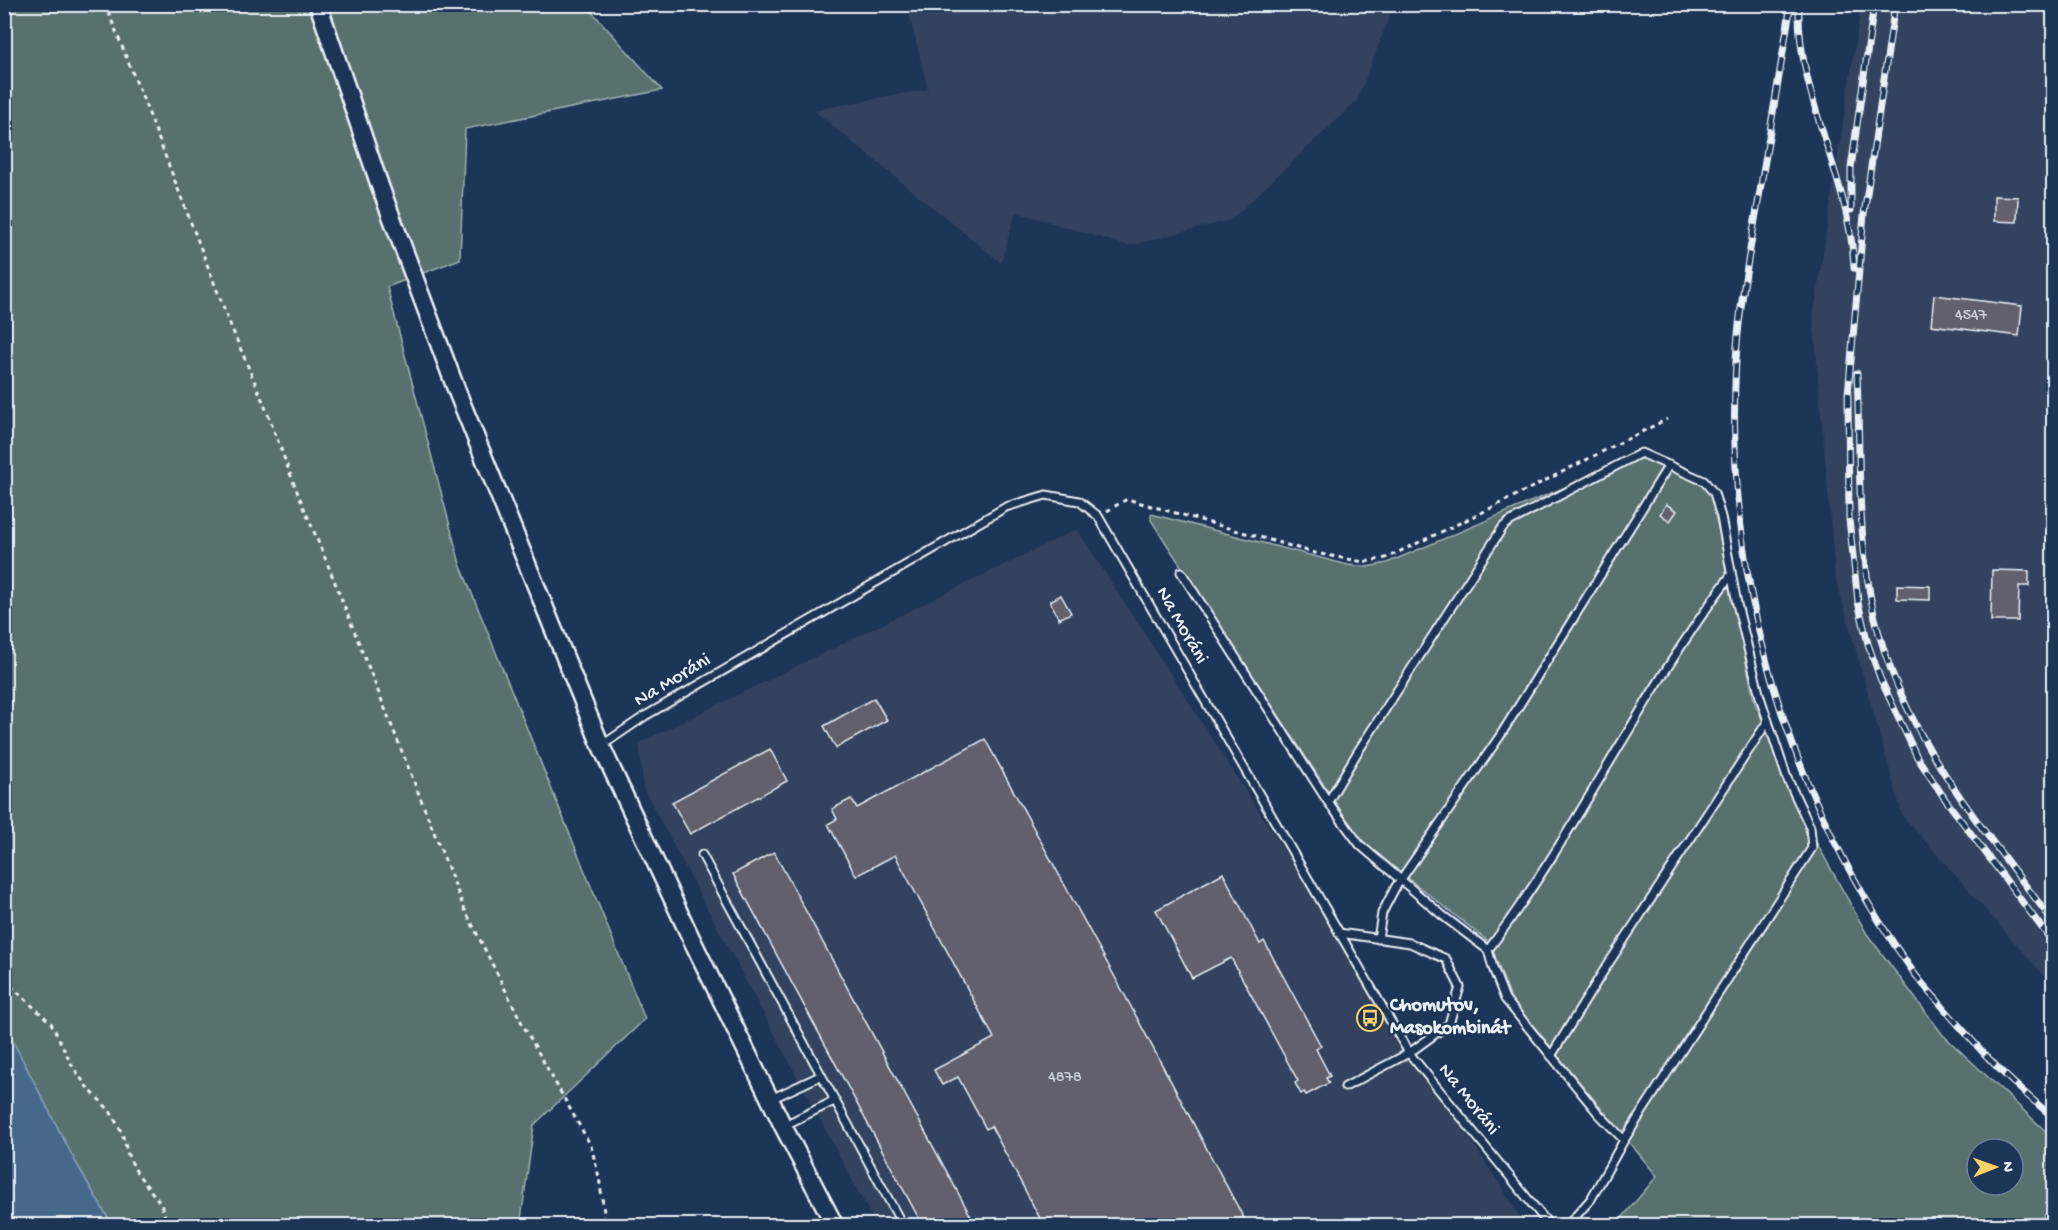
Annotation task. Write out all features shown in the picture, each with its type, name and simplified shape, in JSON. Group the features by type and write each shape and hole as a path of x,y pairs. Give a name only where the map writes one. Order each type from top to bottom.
{"street":[{"path":"318,4 381,189 458,394 601,746 690,936 835,1226"}],"lane":[{"path":"1328,802 1503,527 1641,453 1704,481 1714,493 1760,697 1787,778 1810,827 1812,848 1624,1140 1591,1199 1568,1226"},
{"path":"1378,939 1382,913 1401,879 1500,736 1669,465"},
{"name":"Na Moráni","path":"601,746 645,716 1006,507 1046,495 1079,501 1098,516 1409,1053 1550,1226"},
{"path":"1181,572 1328,802 1360,845 1442,915 1488,950 1505,999 1598,1113 1624,1140"},
{"path":"1488,950 1600,780 1699,617 1731,575"},
{"path":"1551,1056 1601,975 1768,721"},
{"path":"702,855 903,1226"},
{"path":"1339,933 1410,943 1446,959 1460,987 1449,1024 1409,1053 1345,1087"},
{"path":"770,1100 820,1076"},
{"path":"783,1126 834,1101"}],"path":[{"path":"105,4 230,324 264,404 464,908 524,1027 591,1146 600,1177 604,1212 603,1226"},
{"path":"1098,516 1127,499 1315,553 1364,562 1386,558 1667,419"},
{"path":"4,980 51,1023 73,1067 87,1087 110,1111 122,1133 128,1155 137,1173 162,1204 168,1226"}],"shaded area":[{"path":"900,5 1394,5 1357,101 1231,220 1128,246 1016,212 1001,263 813,110 928,89 908,10"},
{"path":"1861,5 2053,5 2053,986 1902,815 1835,576 1813,317"},
{"path":"1077,529 1526,1225 876,1225 643,788 639,743"},
{"path":"5,1026 75,1161 112,1225 15,1225 5,1207"},
{"path":"2053,1208 2053,1225 2032,1225"}],"green space":[{"path":"5,5 586,5 662,90 465,129 460,259 387,287 460,564 645,1019 534,1125 520,1226 112,1225 75,1161 5,1026"},
{"path":"1638,456 1685,468 1711,494 1754,700 1800,813 1867,934 1943,1035 2053,1138 2053,1208 2032,1226 1616,1225 1657,1176 1511,999 1490,943 1360,840 1151,520 1151,514 1348,565 1367,567 1387,563"}],"building":[{"path":"1994,196 2018,197 2017,222 1994,221"},
{"path":"1934,295 2022,306 2019,336 1931,325"},
{"path":"1666,504 1677,511 1670,521 1660,514"},
{"path":"1992,570 2029,571 2029,586 2019,586 2018,621 1991,621"},
{"path":"1897,585 1930,586 1930,600 1897,599"},
{"path":"1061,595 1071,613 1059,619 1050,601"},
{"path":"874,698 887,720 836,748 824,726"},
{"path":"985,739 1248,1226 1044,1226 991,1126 986,1129 958,1077 942,1085 934,1070 994,1038 895,855 856,876 828,824 837,819 832,809 851,799 857,808"},
{"path":"770,749 787,781 690,834 672,802"},
{"path":"774,852 976,1226 923,1226 733,874"},
{"path":"1223,873 1260,944 1264,941 1321,1046 1316,1049 1330,1076 1326,1078 1329,1083 1306,1095 1304,1092 1301,1094 1295,1083 1298,1081 1231,958 1192,978 1156,910"}],"railway":[{"path":"1791,4 1745,281 1736,360 1735,442 1741,523 1753,603 1772,682 1798,758 1830,832 1869,904 1924,986 1992,1061 2054,1118"},
{"path":"1799,4 1800,38 1806,71 1843,201 1854,268"},
{"path":"1851,210 1851,168 1874,4"},
{"path":"1895,4 1864,214 1848,394 1849,519 1858,602 1868,644 1880,678 1917,757 1945,799 2054,944"},
{"path":"1857,373 1863,539 1870,594 1881,642 1898,687 1918,729 1942,769 1996,847 2054,923"}],"place":[{"name":"Chomutov, Masokombinát","path":"1370,1018"}]}
